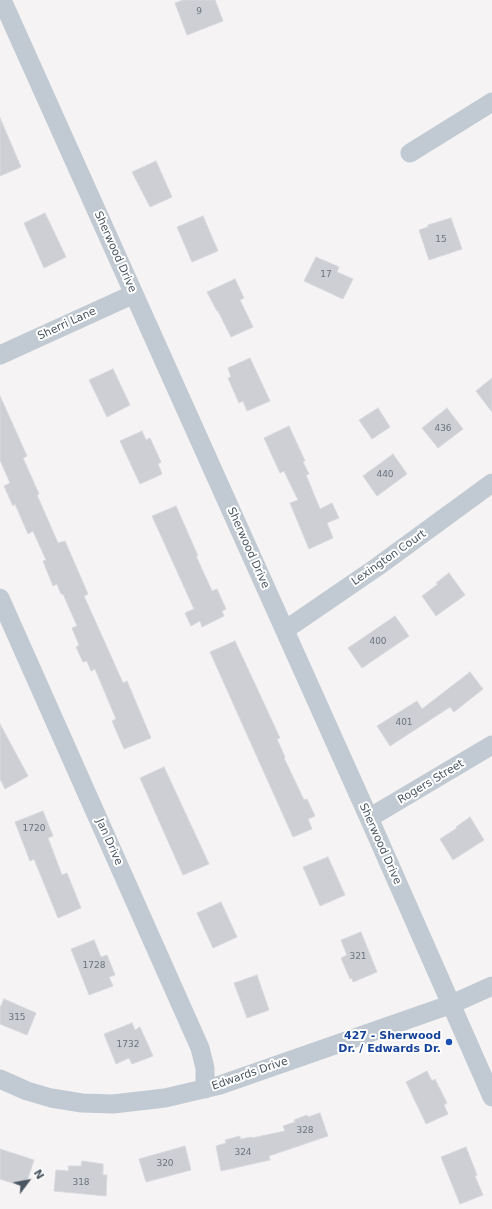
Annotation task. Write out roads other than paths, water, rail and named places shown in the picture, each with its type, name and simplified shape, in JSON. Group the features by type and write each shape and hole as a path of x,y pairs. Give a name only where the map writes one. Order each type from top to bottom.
{"street":[{"name":"Sherwood Drive","path":"2,0 369,818 492,1097"},
{"path":"410,153 492,102"},
{"name":"Sherri Lane","path":"0,355 134,294"},
{"name":"Lexington Court","path":"285,630 377,567 492,483"},
{"name":"Jan Drive","path":"0,598 200,1048 205,1068 205,1089"},
{"name":"Rogers Street","path":"369,818 492,745"},
{"name":"Edwards Drive","path":"0,1079 39,1095 82,1104 113,1104 166,1098 205,1089 452,1004 492,986"}],"place":[{"name":"427 - Sherwood Dr. / Edwards Dr.","path":"449,1042"}]}
